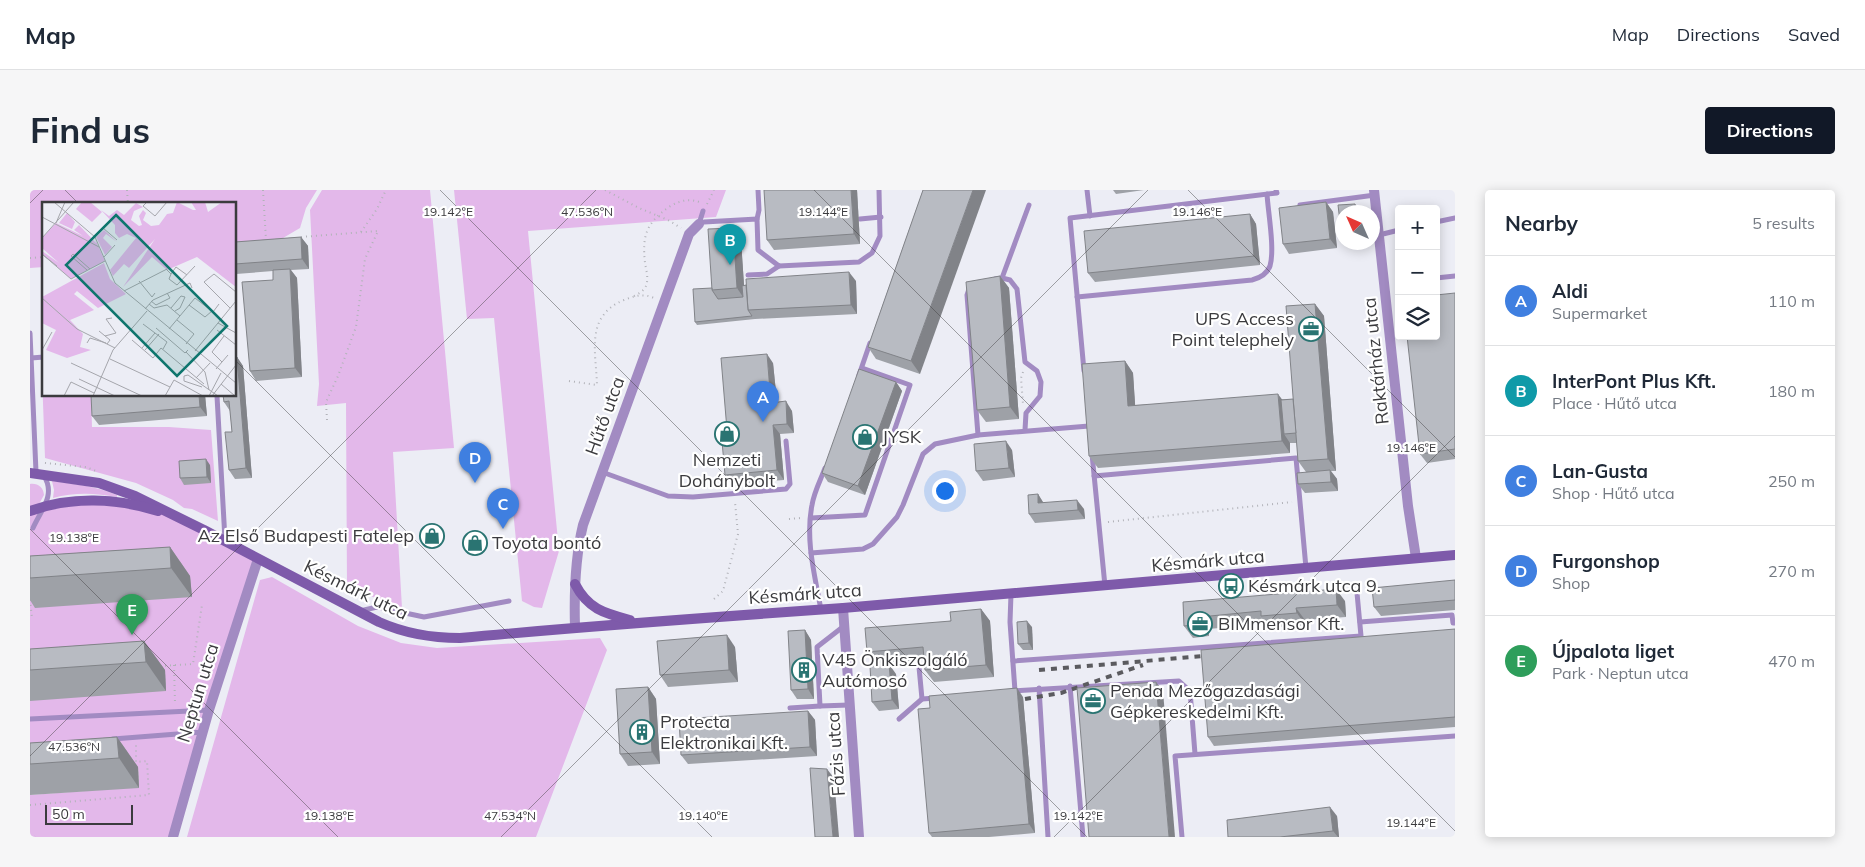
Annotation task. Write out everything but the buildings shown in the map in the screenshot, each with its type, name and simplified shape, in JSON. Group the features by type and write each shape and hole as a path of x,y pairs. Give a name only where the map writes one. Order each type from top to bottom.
{"street":[{"name":"Hűtő utca","path":"574,627 577,554 583,525 689,234 699,224"},
{"name":"Raktárház utca","path":"1380,244 1408,506 1416,558"},
{"name":"Késmárk utca","path":"36,473 99,483 142,499 225,541 356,612 399,630 425,637 460,638 636,622 821,610 1455,555"},
{"name":"Késmárk utca","path":"30,511 43,506 83,500 104,501 151,509 183,519"},
{"name":"Neptun utca","path":"173,837 209,710 258,559"},
{"path":"575,584 585,599 601,612 636,622"},
{"name":"Fázis utca","path":"843,608 859,837"}],"lane":[{"path":"758,190 758,250 779,266"},
{"path":"748,275 768,274 779,266 859,262 872,253 877,246 880,236 881,217 878,190"},
{"path":"1087,190 1090,216"},
{"path":"1085,376 1070,218 1277,193 1276,190"},
{"path":"1300,205 1374,193"},
{"path":"1077,297 1260,278 1270,266 1271,257 1267,194"},
{"path":"1002,278 1029,205"},
{"path":"699,224 703,211"},
{"path":"860,219 881,217"},
{"path":"1440,221 1455,218"},
{"path":"699,224 704,222 757,219"},
{"path":"1380,235 1395,231"},
{"path":"1440,278 1455,276"},
{"path":"988,280 1002,278 1010,280 1017,289 1026,362 1037,371 1041,382 1040,396 1026,413 1025,430"},
{"path":"972,285 967,295 978,435"},
{"path":"30,333 36,473 48,483 50,494 33,528 30,523"},
{"path":"858,377 872,340"},
{"path":"31,358 42,358"},
{"path":"811,518 865,516 910,385 862,368"},
{"path":"217,396 225,541"},
{"path":"1088,416 1090,434"},
{"path":"811,553 863,549 873,544 900,511 919,462 925,451 935,444 978,435 1089,426"},
{"path":"602,472 668,496 693,497 786,489 789,487 786,441"},
{"path":"1091,451 1105,586"},
{"path":"821,610 811,553 811,518 812,504 829,458"},
{"path":"1094,476 1296,458 1306,568"},
{"path":"1013,661 1361,636 1358,593"},
{"path":"1011,594 1010,622 1015,690"},
{"path":"356,612 377,607 424,618 509,601"},
{"path":"1360,622 1452,615 1453,623 1455,623"},
{"path":"820,706 817,647 844,626"},
{"path":"919,666 922,699"},
{"path":"1005,691 1179,681 1190,691 1195,754"},
{"path":"1070,686 1083,837"},
{"path":"1039,688 1048,837"},
{"path":"899,720 922,699 940,697"},
{"path":"790,708 849,704"},
{"path":"30,719 209,710"},
{"path":"110,739 203,732"},
{"path":"1182,837 1175,756 1455,736"}],"path":[{"path":"258,241 266,240 263,190"},
{"path":"361,232 377,209 386,190"},
{"path":"606,190 639,208 676,224 689,234"},
{"path":"569,381 597,385 596,335 598,322 603,313 613,304 641,293 645,288 647,282 644,240 647,228 657,216 680,201 690,199 706,205 714,190"},
{"path":"295,238 378,231 365,259 356,327 326,402 327,420"},
{"path":"631,297 646,294 663,302"},
{"path":"1026,362 1021,378 1026,413"},
{"path":"714,599 723,591 738,534 734,494"},
{"path":"1098,523 1299,501"},
{"path":"789,519 811,518"},
{"path":"30,600 32,618"},
{"path":"154,667 193,664 202,605"},
{"path":"174,666 175,706"},
{"path":"30,804 149,795 147,761 136,762 136,742"},
{"path":"30,837 35,836"}],"shaded area":[{"path":"30,190 317,190 306,208 300,228 283,238 236,245 236,202 42,202 42,267 30,268"},
{"path":"322,190 430,190 454,448 393,452 402,608 347,587 346,403 317,406 319,384 310,210"},
{"path":"454,190 726,190 716,217 528,231 559,551 542,608 534,607 522,601 494,318 467,319"},
{"path":"43,396 91,396 92,427 169,427 211,430 218,521 192,509 184,508 173,500 136,483 45,458"},
{"path":"52,481 93,487 117,495 117,497 85,494 53,498"},
{"path":"30,484 40,486 44,495 39,504 30,507"},
{"path":"83,500 151,509 258,559 173,837 30,837 30,795 139,787 138,767 30,774 30,511"},
{"path":"272,577 358,626 401,643 437,648 600,638 607,650 536,837 187,837 260,580"}],"railway":[{"path":"1039,670 1216,655"},
{"path":"1025,699 1061,693 1143,665"}],"place":[{"name":"InterPont Plus Kft.","path":"730,265"},
{"name":"UPS Access Point telephely","path":"1311,329"},
{"name":"Aldi","path":"763,422"},
{"name":"Nemzeti Dohánybolt","path":"727,434"},
{"name":"JYSK","path":"865,437"},
{"name":"Furgonshop","path":"475,483"},
{"name":"Lan-Gusta","path":"503,529"},
{"name":"Az Első Budapesti Fatelep","path":"432,536"},
{"name":"Toyota bontó","path":"475,543"},
{"name":"Késmárk utca 9.","path":"1231,586"},
{"name":"BIMmensor Kft.","path":"1200,624"},
{"name":"Újpalota liget","path":"132,635"},
{"name":"V45 Önkiszolgáló Autómosó","path":"804,670"},
{"name":"Penda Mezőgazdasági Gépkereskedelmi Kft.","path":"1093,701"},
{"name":"Protecta Elektronikai Kft.","path":"642,732"}]}
